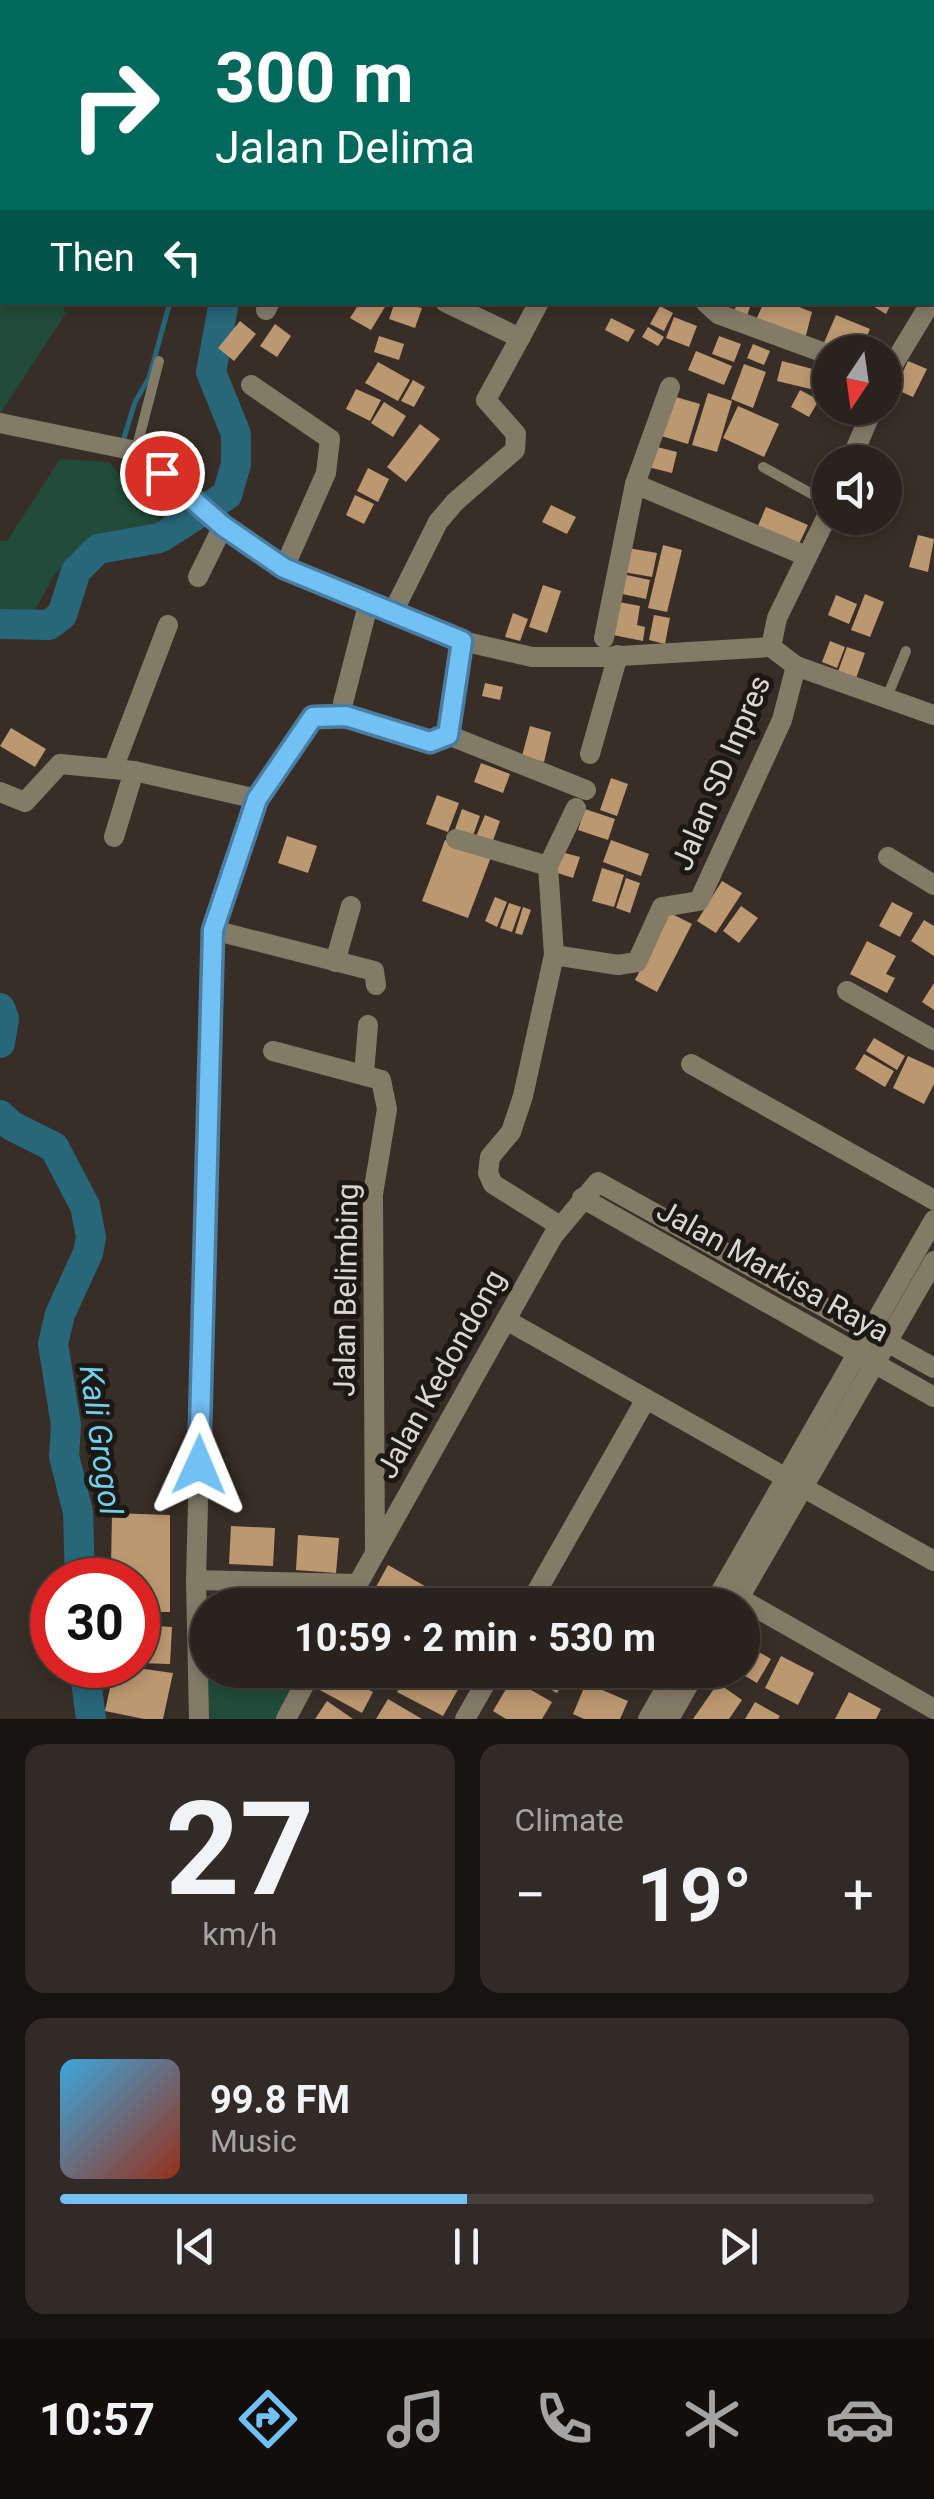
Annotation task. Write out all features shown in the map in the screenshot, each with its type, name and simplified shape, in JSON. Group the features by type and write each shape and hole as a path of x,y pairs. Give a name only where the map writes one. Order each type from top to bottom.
{"street":[{"path":"451,305 520,338"},
{"path":"397,606 438,522 515,450 516,434 486,400 537,305"},
{"path":"902,350 930,305"},
{"path":"711,308 812,348"},
{"path":"250,386 330,439 326,473 284,568"},
{"path":"604,638 634,484 670,387"},
{"path":"0,423 136,451 220,523 284,568 369,601 397,606 462,641 532,657 771,646 796,666 934,715"},
{"path":"634,484 806,556"},
{"path":"198,577 220,523"},
{"path":"771,646 777,618 816,535"},
{"path":"343,703 369,601"},
{"path":"112,769 168,625"},
{"path":"448,735 462,641"},
{"path":"590,754 618,656"},
{"name":"Jalan SD Inpres","path":"554,956 618,965 637,962 662,906 700,901 782,720 796,666"},
{"path":"199,1719 196,1580 213,930 257,799 313,717 346,716 430,742 448,735 581,799 548,866 554,956 523,1096 511,1132 490,1157 488,1173 493,1184 560,1226"},
{"path":"0,792 25,802 60,764 134,771 257,799"},
{"path":"114,837 134,771"},
{"path":"456,838 548,866"},
{"path":"888,857 934,885"},
{"path":"335,962 351,906"},
{"path":"213,930 374,972 376,985"},
{"path":"847,991 934,1040"},
{"path":"273,1051 364,1074 368,1025"},
{"path":"691,1064 934,1200"},
{"name":"Jalan Belimbing","path":"364,1074 381,1080 387,1109 373,1194 375,1554"},
{"name":"Jalan Kedondong","path":"355,1588 560,1226 601,1182"},
{"name":"Jalan Markisa Raya","path":"601,1182 934,1368"},
{"name":"Jalan Markisa Raya","path":"582,1198 934,1397"},
{"path":"725,1588 794,1484 879,1336 934,1220"},
{"path":"879,1336 934,1261"},
{"path":"506,1320 934,1561"},
{"path":"539,1588 646,1398"},
{"path":"744,1588 794,1484"},
{"path":"196,1580 357,1584"},
{"path":"760,1614 934,1708"},
{"path":"286,1719 302,1688"},
{"path":"465,1719 482,1688"},
{"path":"648,1719 666,1688"},
{"path":"677,1716 689,1688"}],"lane":[{"path":"136,451 160,361"},
{"path":"763,467 812,496"},
{"path":"397,606 407,599 422,572"},
{"path":"887,697 906,650"}],"green space":[{"path":"0,305 63,305 65,314 0,414"},
{"path":"60,459 109,462 161,524 76,549 53,577 30,619 0,623 0,541 7,541"},
{"path":"199,1688 300,1688 284,1719 199,1719"}],"building":[{"path":"358,305 386,305 371,330 350,318"},
{"path":"394,305 422,308 415,328 389,319"},
{"path":"737,305 751,305 746,318 733,313"},
{"path":"763,305 794,305 812,312 805,339 756,320"},
{"path":"871,305 890,305 886,314"},
{"path":"660,306 673,313 664,331 650,324"},
{"path":"836,315 870,329 867,335 827,335"},
{"path":"674,317 697,326 689,347 666,338"},
{"path":"611,318 635,330 628,342 605,330"},
{"path":"240,321 256,334 234,361 218,348"},
{"path":"275,324 291,336 277,357 260,346"},
{"path":"648,327 664,337 658,346 642,337"},
{"path":"379,336 404,344 399,360 374,352"},
{"path":"719,336 741,344 734,362 712,354"},
{"path":"753,344 770,351 764,365 747,358"},
{"path":"696,351 732,366 724,385 688,370"},
{"path":"782,361 812,369 812,389 777,381"},
{"path":"908,361 927,369 913,397 902,392 902,374"},
{"path":"378,362 410,380 398,401 365,383"},
{"path":"744,364 766,372 753,408 731,399"},
{"path":"413,380 425,387 414,407 401,401"},
{"path":"356,389 381,400 370,421 346,409"},
{"path":"800,390 812,396 809,417 791,407"},
{"path":"708,393 732,401 717,452 692,445"},
{"path":"669,395 700,404 688,444 658,435"},
{"path":"384,402 406,416 393,437 371,423"},
{"path":"738,406 779,424 764,457 723,438"},
{"path":"420,424 440,439 406,482 387,467"},
{"path":"653,446 677,452 672,473 648,467"},
{"path":"368,468 389,479 378,502 357,491"},
{"path":"355,495 374,504 364,524 346,515"},
{"path":"551,505 576,517 567,534 542,522"},
{"path":"766,507 808,525 798,546 757,528"},
{"path":"918,535 934,539 928,572 909,567"},
{"path":"663,545 682,550 667,612 648,608"},
{"path":"622,547 657,553 652,577 618,571"},
{"path":"617,573 650,580 646,599 613,592"},
{"path":"543,585 561,591 547,633 529,627"},
{"path":"865,594 884,602 870,637 851,630"},
{"path":"836,595 857,604 849,624 828,615"},
{"path":"619,602 640,606 637,625 645,627 643,641 613,635"},
{"path":"513,613 528,619 520,641 505,637"},
{"path":"654,615 670,618 665,644 649,640"},
{"path":"830,641 845,647 837,668 822,662"},
{"path":"847,647 865,653 854,684 836,677"},
{"path":"485,683 503,687 500,700 482,696"},
{"path":"530,726 551,732 544,762 522,756"},
{"path":"11,728 46,749 35,767 0,746"},
{"path":"481,763 510,774 503,793 474,782"},
{"path":"611,778 628,784 617,816 600,810"},
{"path":"437,795 459,803 448,832 426,824"},
{"path":"462,809 480,816 471,841 453,835"},
{"path":"585,809 615,819 608,840 578,830"},
{"path":"485,815 500,821 491,846 475,839"},
{"path":"287,836 317,846 308,873 278,863"},
{"path":"445,840 491,857 468,918 422,901"},
{"path":"611,840 649,854 641,876 603,862"},
{"path":"561,852 580,857 573,878 555,872"},
{"path":"602,868 624,875 614,907 592,901"},
{"path":"626,878 640,883 630,913 616,908"},
{"path":"722,881 742,893 716,933 697,921"},
{"path":"495,897 507,902 497,927 485,921"},
{"path":"892,902 913,913 900,937 879,926"},
{"path":"509,903 521,907 512,932 500,928"},
{"path":"741,906 758,918 739,943 723,931"},
{"path":"523,907 531,910 522,935 515,933"},
{"path":"670,913 692,924 657,992 635,980"},
{"path":"924,920 934,926 934,956 911,941"},
{"path":"867,941 896,956 886,974 895,978 887,993 850,974"},
{"path":"934,983 934,1010 922,1002"},
{"path":"874,1038 905,1056 897,1070 866,1051"},
{"path":"864,1054 894,1071 885,1087 855,1069"},
{"path":"908,1056 934,1068 934,1084 924,1104 893,1088"},
{"path":"112,1513 170,1515 170,1612 160,1612 160,1558 111,1558"},
{"path":"231,1526 275,1528 273,1566 229,1564"},
{"path":"298,1535 339,1538 336,1573 296,1570"},
{"path":"388,1565 428,1588 375,1588"},
{"path":"160,1626 172,1627 170,1664 160,1664"},
{"path":"760,1653 771,1659 760,1678"},
{"path":"781,1656 814,1673 798,1705 765,1688"},
{"path":"160,1671 173,1673 163,1719 105,1711 110,1688 160,1688"},
{"path":"365,1688 373,1692 362,1713 318,1689"},
{"path":"399,1688 459,1688 443,1716 397,1692"},
{"path":"507,1688 528,1688 552,1702 542,1719 506,1719 493,1711"},
{"path":"584,1688 598,1688 628,1701 620,1719 584,1719 573,1714"},
{"path":"715,1688 725,1688 742,1700 729,1719 693,1719"},
{"path":"849,1692 881,1709 876,1719 835,1719"},
{"path":"388,1699 422,1719 376,1719"},
{"path":"327,1701 353,1719 315,1719"},
{"path":"755,1702 780,1716 745,1719"}],"waterway":[{"path":"123,441 135,402 149,378 169,305"},
{"name":"Kali Grogol","path":"0,624 49,625 62,615 76,571 98,549 160,538 227,495 236,464 236,434 211,372 223,305"},
{"path":"125,460 133,484 179,526"},
{"name":"Kali Grogol","path":"0,1008 4,1019 0,1043"},
{"name":"Kali Grogol","path":"0,1115 12,1126 54,1147 85,1206 91,1237 88,1253 60,1314 53,1344 66,1425 64,1456 78,1512 79,1558"},
{"name":"Kali Grogol","path":"87,1688 91,1719"}],"route":[{"path":"162,473 223,526 284,568 462,641 448,735 430,742 346,716 313,717 257,799 213,930 199,1465"}]}
